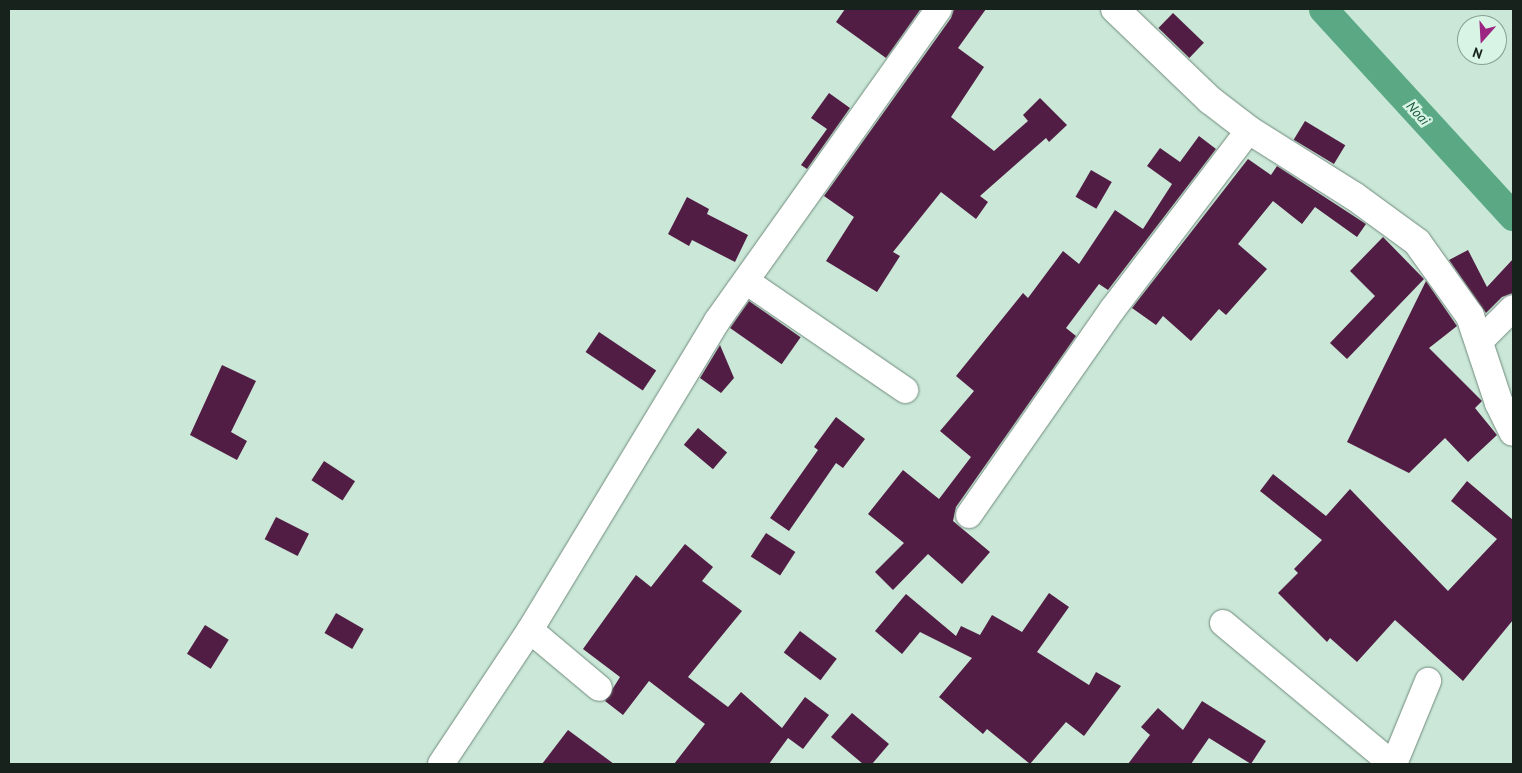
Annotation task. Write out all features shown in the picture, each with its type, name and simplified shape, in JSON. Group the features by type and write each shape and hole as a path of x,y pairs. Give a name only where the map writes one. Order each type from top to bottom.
{"street":[{"path":"441,764 530,630 717,321 939,9"},
{"path":"1116,9 1180,75 1249,130 1354,196 1417,242 1470,316 1481,340 1499,403 1513,432"},
{"path":"969,515 1112,310 1249,130"},
{"path":"746,281 905,390"},
{"path":"1481,340 1513,308"},
{"path":"1223,623 1393,764 1428,681"},
{"path":"530,630 599,688"}],"building":[{"path":"845,9 920,10 886,58 836,22"},
{"path":"954,9 986,9 958,48 984,67 951,117 994,151 1028,121 1023,115 1040,98 1067,125 1049,142 1046,138 980,196 988,202 976,219 941,192 893,252 900,256 877,292 826,261 854,217 824,196 951,18"},
{"path":"1173,13 1204,43 1189,58 1158,28"},
{"path":"829,93 850,108 807,169 801,165 827,129 811,118"},
{"path":"1305,121 1345,145 1334,164 1294,140"},
{"path":"1199,136 1216,149 1108,290 1099,284 1066,328 1076,336 956,507 953,521 990,552 962,584 928,554 893,590 875,572 904,543 868,514 903,470 939,499 971,457 940,431 974,391 956,376 1023,293 1028,298 1063,251 1079,264 1115,210 1143,229 1172,184 1147,166 1160,148 1180,162"},
{"path":"1248,159 1271,175 1277,166 1366,224 1357,237 1315,207 1302,224 1273,201 1238,244 1267,269 1226,315 1219,309 1191,341 1163,316 1156,325 1132,308"},
{"path":"1091,170 1112,182 1096,209 1076,197"},
{"path":"687,197 709,209 707,214 748,235 735,262 692,240 689,246 668,234"},
{"path":"1383,237 1424,279 1347,359 1330,343 1375,296 1350,271"},
{"path":"1468,250 1487,287 1513,259 1513,293 1502,297 1486,313 1449,260"},
{"path":"1426,281 1457,326 1429,348 1482,401 1475,408 1497,435 1468,462 1445,438 1409,473 1347,442"},
{"path":"749,301 801,337 782,364 730,328"},
{"path":"599,332 656,371 643,390 586,352"},
{"path":"720,345 734,378 721,393 700,378"},
{"path":"222,365 256,381 231,432 247,441 237,460 190,435"},
{"path":"836,417 865,439 843,468 836,463 789,531 770,518 818,450 814,447"},
{"path":"698,428 727,452 713,469 684,445"},
{"path":"324,461 355,481 343,500 311,480"},
{"path":"1273,474 1326,516 1350,489 1448,591 1497,539 1451,501 1467,481 1513,520 1513,620 1463,681 1395,620 1357,662 1330,638 1327,642 1278,593 1298,573 1294,569 1322,540 1260,491"},
{"path":"276,517 309,534 298,556 265,539"},
{"path":"766,533 795,552 780,576 751,556"},
{"path":"685,544 713,567 702,581 742,611 688,677 728,707 741,692 782,728 805,697 829,715 803,749 788,738 769,764 674,764 705,724 649,681 623,715 605,701 620,677 583,649 636,575 651,587"},
{"path":"1049,593 1069,607 1037,652 1089,685 1096,672 1121,686 1084,736 1066,722 1030,764 987,729 983,734 939,697 972,658 920,632 902,654 875,631 906,594 956,636 961,626 980,635 992,615 1022,632"},
{"path":"336,613 364,629 352,649 324,633"},
{"path":"205,625 229,640 211,669 187,654"},
{"path":"800,631 837,659 820,680 784,653"},
{"path":"1202,701 1266,741 1251,764 1209,738 1191,764 1128,764 1150,735 1141,727 1158,708 1183,730"},
{"path":"852,713 889,744 872,764 863,764 831,737"},
{"path":"568,730 614,764 542,764"}],"waterway":[{"name":"Noai","path":"1323,9 1513,216"}]}
